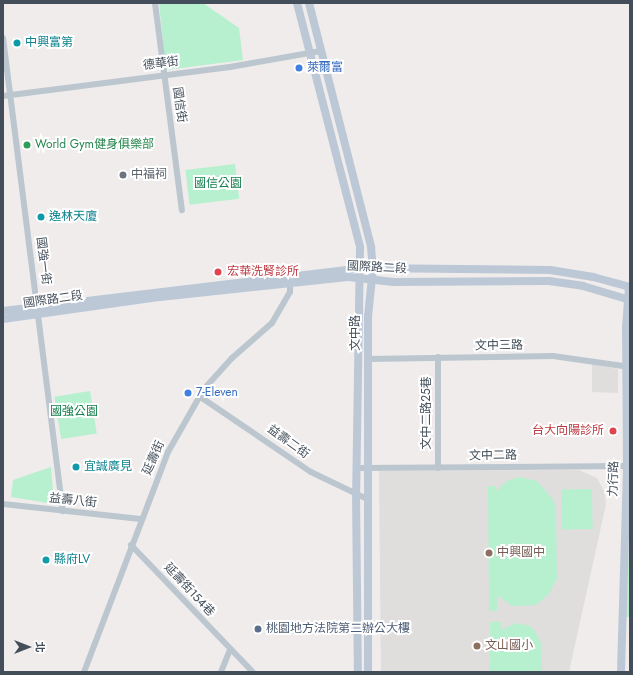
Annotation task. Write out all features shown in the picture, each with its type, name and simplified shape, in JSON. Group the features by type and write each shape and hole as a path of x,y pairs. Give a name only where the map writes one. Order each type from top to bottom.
{"street":[{"name":"國信街","path":"155,3 163,75 182,210"},
{"name":"文中路","path":"297,3 360,247 361,277 356,493 358,672"},
{"name":"文中路","path":"309,3 371,247 373,268 368,316 368,672"},
{"name":"國強一街","path":"3,38 63,510"},
{"name":"德華街","path":"3,96 163,75 310,54 321,51"},
{"name":"國際路二段","path":"3,318 38,310 361,268 550,270 593,277 630,287"},
{"name":"國際路二段","path":"3,311 38,310 290,283 361,277 394,282 549,281 583,286 629,300"},
{"name":"延壽街","path":"84,672 140,519 168,452 199,396 232,358 272,323 290,292 290,283"},
{"name":"力行路","path":"621,672 629,466 628,367 630,287"},
{"name":"文中三路","path":"368,359 553,356 628,367"},
{"name":"文中二路25巷","path":"438,357 438,468"},
{"name":"益壽二街","path":"199,396 311,472 367,499"},
{"name":"文中二路","path":"357,468 629,466"},
{"name":"益壽八街","path":"3,504 140,519"},
{"name":"延壽街154巷","path":"131,545 230,650 253,672"},
{"path":"221,672 230,650"}],"shaded area":[{"path":"592,364 618,369 618,393 592,392"},
{"name":"中興國中","path":"579,470 597,478 604,491 606,504 569,672 381,672 379,471"}],"green space":[{"path":"159,3 203,3 239,28 243,60 166,70"},
{"name":"國信公園","path":"235,164 239,199 190,205 185,170"},
{"name":"國強公園","path":"90,391 97,433 61,439 54,397"},
{"path":"51,467 54,504 11,497 13,480"},
{"path":"519,477 537,481 552,498 556,507 557,579 548,595 536,605 512,606 497,595 497,611 489,611 488,486 495,486 496,491 507,481"},
{"path":"592,489 593,529 562,530 561,490"},
{"path":"630,521 630,617 626,617"},
{"path":"490,622 501,622 501,630 516,623 530,626 535,631 542,645 542,672 490,672"}],"place":[{"name":"中興富第","path":"17,43"},
{"name":"萊爾富","path":"299,68"},
{"name":"World Gym健身俱樂部","path":"27,145"},
{"name":"中福祠","path":"123,175"},
{"name":"逸林天廈","path":"41,217"},
{"name":"宏華洗腎診所","path":"218,272"},
{"name":"7-Eleven","path":"188,393"},
{"name":"台大向陽診所","path":"613,431"},
{"name":"宜誠廣見","path":"76,467"},
{"name":"中興國中","path":"489,553"},
{"name":"縣府LV","path":"46,560"},
{"name":"桃園地方法院第二辦公大樓","path":"258,629"},
{"name":"文山國小","path":"477,646"}]}
